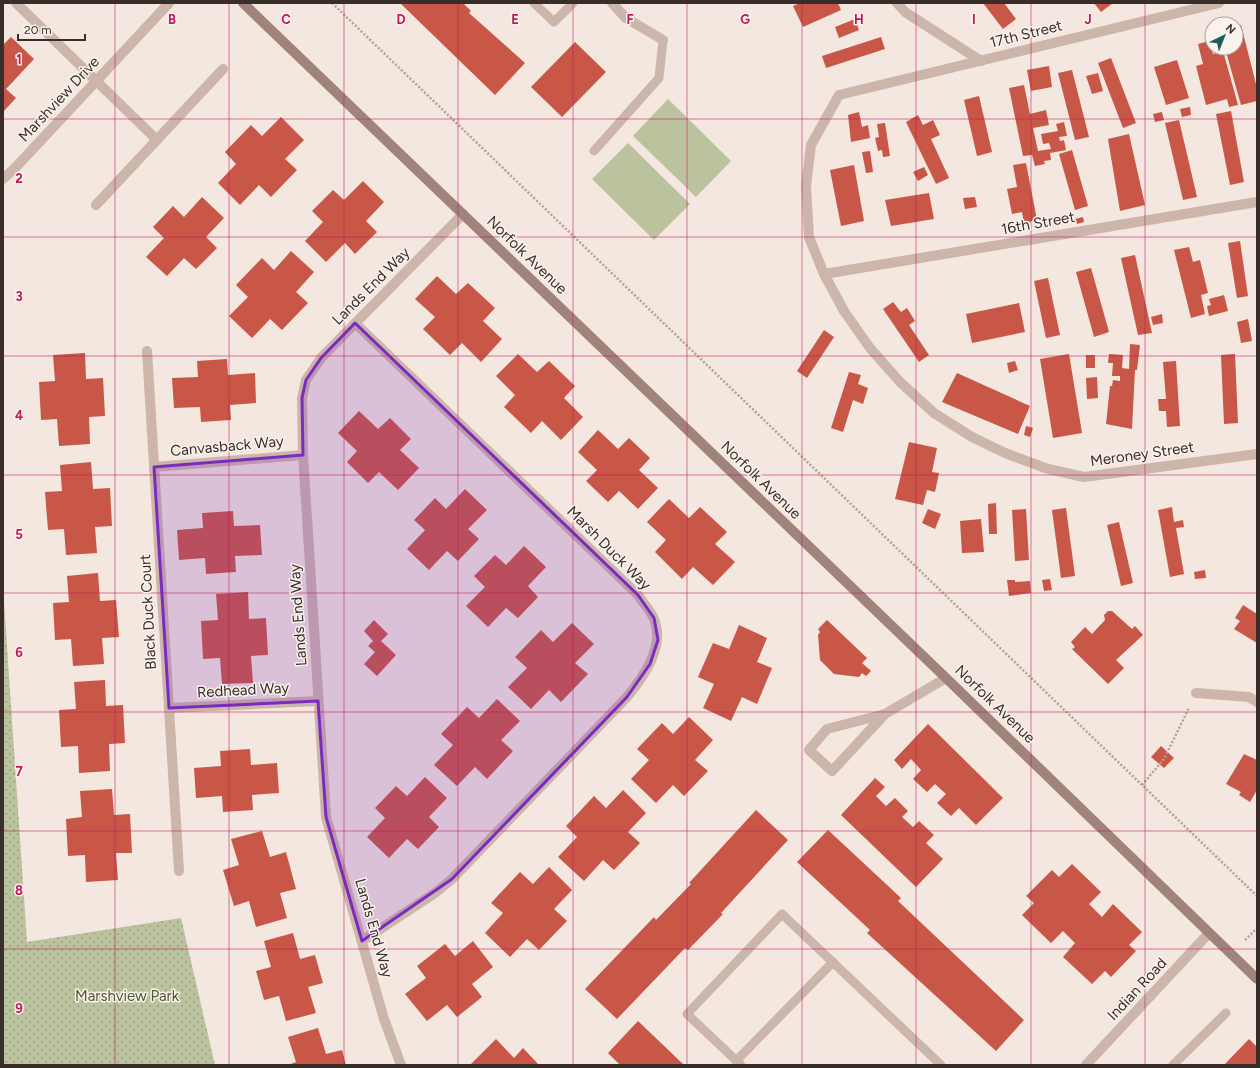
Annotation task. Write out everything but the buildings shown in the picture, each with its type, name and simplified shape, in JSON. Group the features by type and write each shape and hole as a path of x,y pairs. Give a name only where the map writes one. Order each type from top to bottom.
{"main road":[{"name":"Norfolk Avenue","path":"243,3 1257,979"}],"street":[{"path":"16,3 157,140"},
{"name":"Marshview Drive","path":"3,179 16,167 169,3"},
{"path":"612,3 626,18 663,40"},
{"path":"897,3 905,12 981,61"},
{"name":"17th Street","path":"839,95 1219,3"},
{"path":"96,205 223,69"},
{"name":"Meroney Street","path":"839,95 811,145 806,186 809,237 824,274 844,311 870,348 900,382 934,413 972,437 1005,453 1048,468 1084,477 1257,454"},
{"name":"16th Street","path":"824,274 1257,202"},
{"name":"Lands End Way","path":"401,1065 384,1019 326,817 303,455 302,398 306,380 321,358 463,214"},
{"name":"Marsh Duck Way","path":"355,323 638,596 654,618 658,640 650,664 638,684 452,879 435,893 362,941"},
{"name":"Black Duck Court","path":"147,351 179,871"},
{"name":"Canvasback Way","path":"154,467 303,455"},
{"path":"885,714 832,771 808,750 827,729 885,714 946,678"},
{"path":"1196,693 1249,697 1257,702"},
{"name":"Redhead Way","path":"169,708 318,701"},
{"name":"Indian Road","path":"1086,1065 1209,933"}],"lane":[{"path":"534,3 554,22 573,3"},
{"path":"594,151 659,78 663,40"},
{"path":"833,962 739,1063 687,1014 782,914 833,962 941,1065"},
{"path":"1173,1065 1226,1013"}],"path":[{"path":"332,3 1257,896"},
{"path":"1142,785 1164,759 1196,693"},
{"path":"1246,940 1257,928"}],"highlighted area":[{"path":"355,323 638,595 654,618 658,640 650,664 627,697 452,879 362,941 326,817 318,701 169,708 154,467 303,455 302,398 306,380 321,358"}],"green space":[{"path":"668,99 731,161 696,197 633,136"},
{"path":"628,143 690,204 654,240 592,179"},
{"name":"Marshview Park","path":"3,587 27,942 181,918 215,1065 3,1065"}]}
